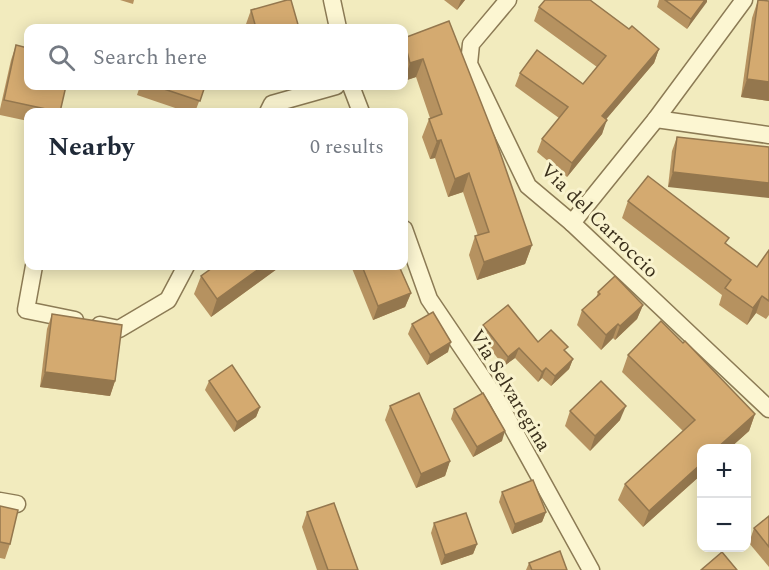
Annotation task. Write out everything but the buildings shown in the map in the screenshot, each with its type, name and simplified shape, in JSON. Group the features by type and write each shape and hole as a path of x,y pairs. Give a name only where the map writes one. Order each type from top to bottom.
{"street":[{"path":"332,0 337,24"},
{"name":"Via del Carroccio","path":"508,0 471,44 469,64 528,186 572,223 769,409"},
{"path":"572,223 656,119 744,0"},
{"path":"270,108 272,104 322,90"},
{"path":"353,90 359,108"},
{"path":"656,119 769,135"},
{"name":"Via Selvaregina","path":"408,240 429,299 496,398 591,570"},
{"path":"33,270 26,310 119,329 168,300 184,270"},
{"path":"0,501 17,504"}]}
